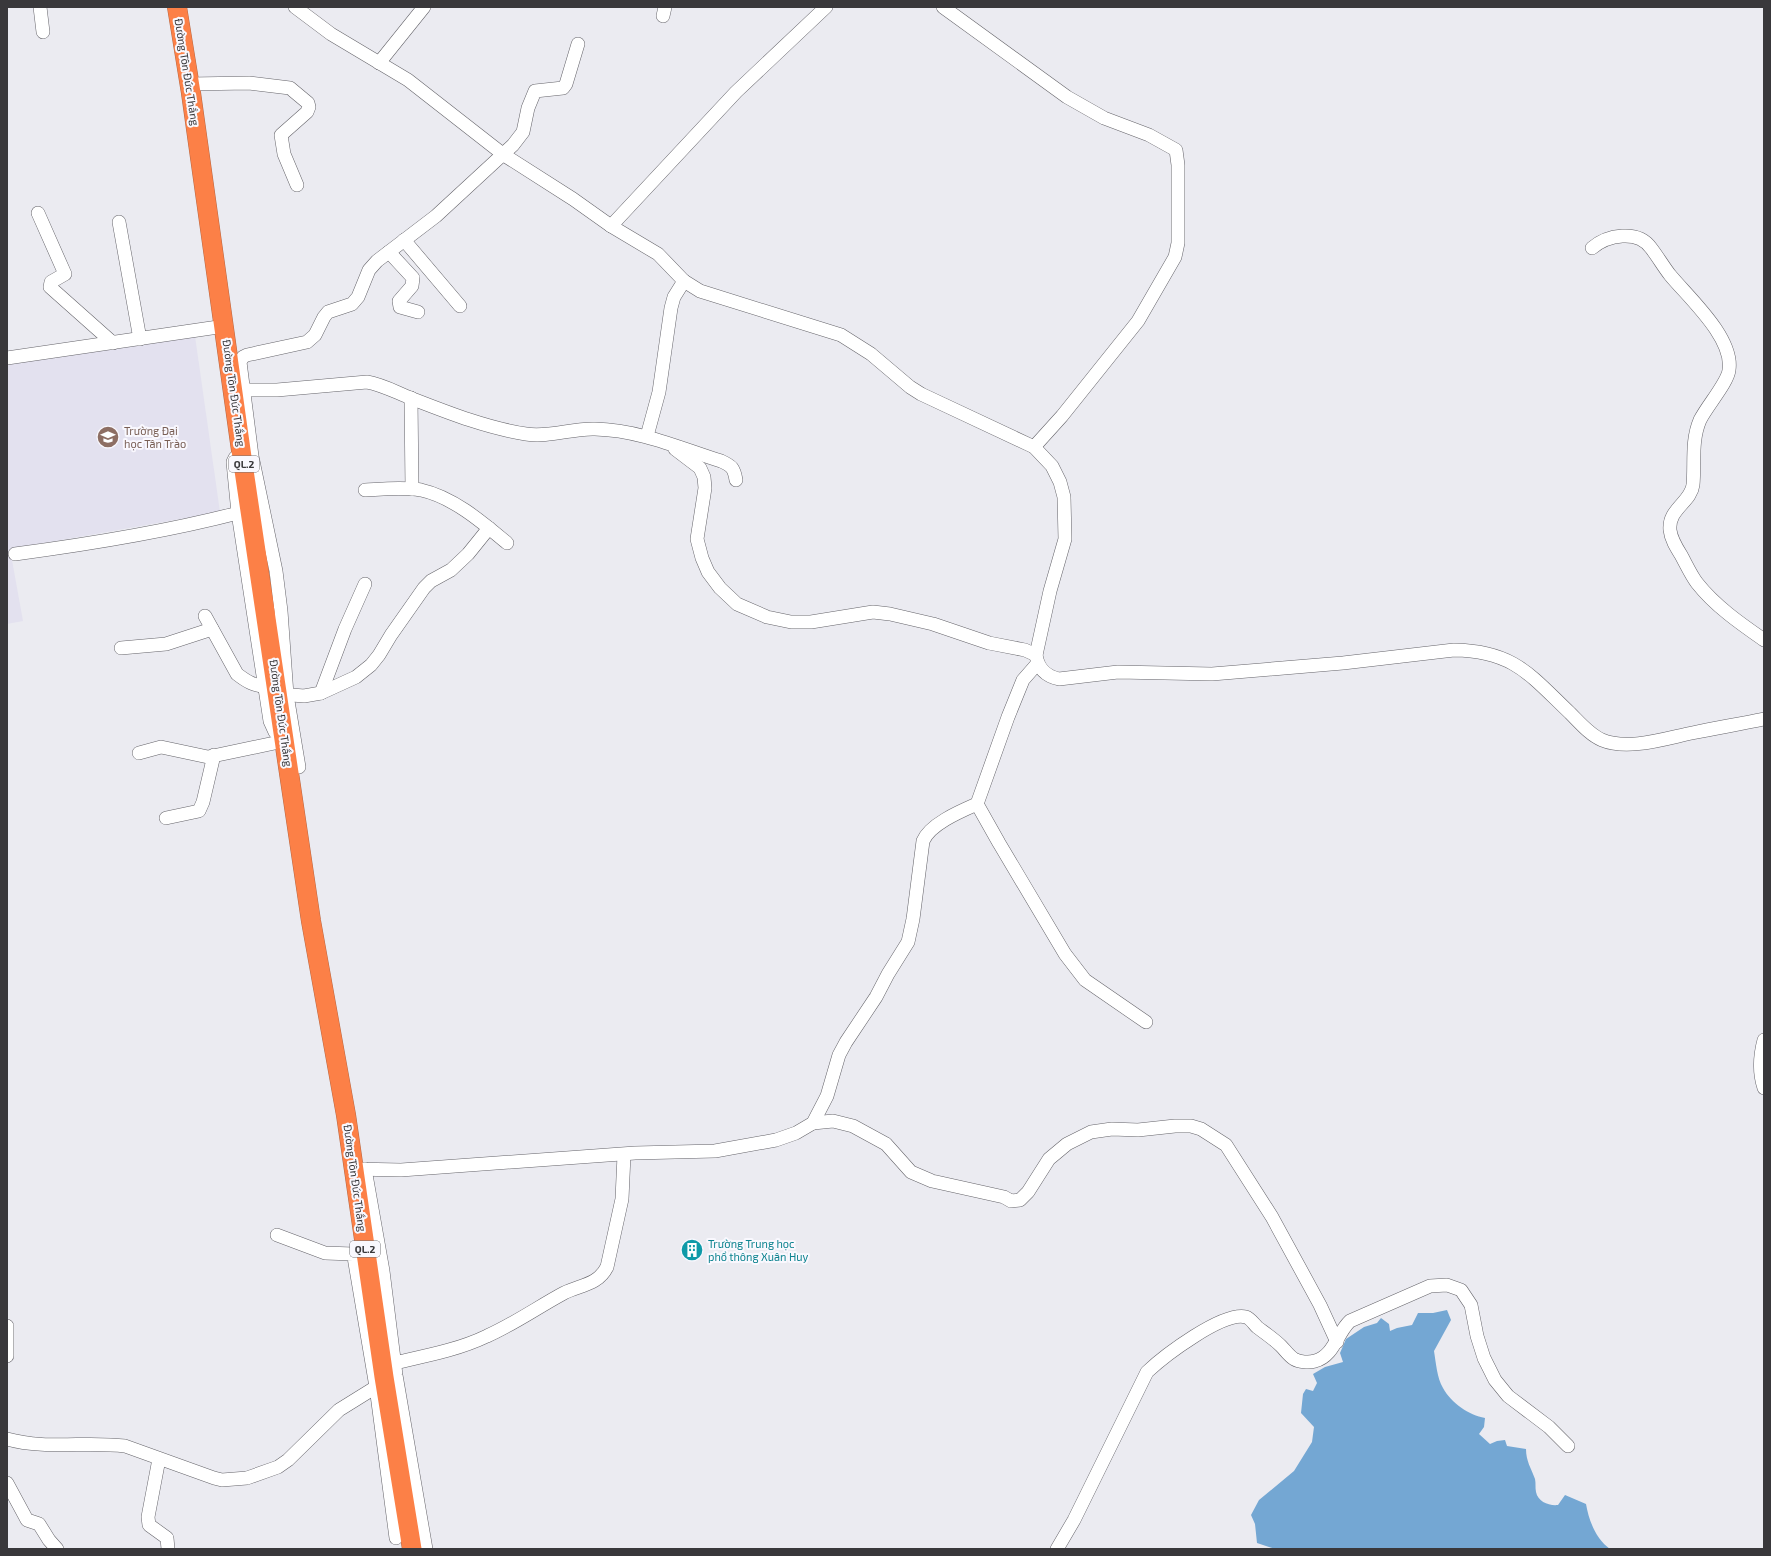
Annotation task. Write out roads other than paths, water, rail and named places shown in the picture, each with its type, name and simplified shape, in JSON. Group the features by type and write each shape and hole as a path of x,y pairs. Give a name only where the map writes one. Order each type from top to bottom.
{"highway":[{"name":"Đường Tôn Đức Thắng","path":"177,7 190,84 225,326 247,457 277,692 311,921 342,1092 359,1169 385,1376 412,1549"}],"street":[{"path":"40,7 43,32"},
{"path":"295,7 331,34 408,80 504,155 573,199 611,226 658,254 684,281 700,291 841,335 857,343 910,387 921,394 1034,447 1052,466 1060,482 1064,497 1066,526 1065,539 1050,591 1036,659 1023,680 977,804 960,811 935,827 926,836 908,942 876,997 839,1055 827,1096 813,1123"},
{"path":"378,63 424,7"},
{"path":"611,226 736,92 826,7"},
{"path":"943,7 1067,97 1104,118 1148,136 1176,150 1178,165 1178,243 1175,257 1138,321 1062,416 1034,447"},
{"path":"277,692 281,611 274,594 276,570 247,457 240,362 243,357 247,355 307,342 315,335 328,312 352,304 358,297 369,270 389,252 436,216 504,155 522,132 528,108 535,91 563,88 566,84 578,44"},
{"path":"190,84 249,83 290,88 308,103 309,106 307,112 281,135 284,154 297,185"},
{"path":"38,213 65,274 52,282 50,287 113,343"},
{"path":"119,222 140,339"},
{"path":"1592,248 1599,242 1615,237 1633,236 1641,238 1648,243 1671,275 1707,317 1720,335 1729,360 1730,371 1700,420 1694,443 1693,486 1689,496 1677,507 1670,522 1670,530 1674,542 1698,584 1740,624 1764,640"},
{"path":"404,240 460,306"},
{"path":"389,252 413,278 412,286 399,301 400,306 418,312"},
{"path":"647,436 659,392 671,308 674,297 684,281"},
{"path":"7,358 225,326"},
{"path":"243,390 277,390 367,382 381,385 411,398 482,424 526,434 541,435 595,429 647,436 732,466 736,480"},
{"path":"411,398 412,489"},
{"path":"669,444 700,468 704,477 705,488 697,539 702,558 708,572 720,588 737,604 767,617 791,622 811,622 873,612 890,614 933,624 989,642 1025,650 1036,659 1045,673 1059,679 1124,672 1212,674 1350,662 1454,650 1471,650 1497,656 1513,662 1532,675 1589,732 1603,740 1620,744 1642,743 1764,719"},
{"path":"247,457 234,458 232,462 238,513 254,596 277,692 299,767"},
{"path":"365,490 422,490 444,498 489,528 507,543"},
{"path":"15,554 65,548 153,532 238,513"},
{"path":"205,616 237,674 245,681 277,692 304,696 321,693 356,677 371,665 424,588 431,581 451,570 462,560 489,528"},
{"path":"321,693 345,629 365,584"},
{"path":"122,648 166,644 212,629"},
{"path":"139,753 161,747 208,756 284,738"},
{"path":"166,818 199,810 203,802 214,755"},
{"path":"977,804 1065,954 1085,980 1146,1022"},
{"path":"1764,1040 1761,1050 1761,1067 1764,1088"},
{"path":"359,1169 401,1170 635,1153 715,1151 746,1147 788,1137 813,1123 833,1121 853,1126 886,1144 911,1172 932,1181 1004,1197 1016,1202 1028,1192 1049,1160 1067,1144 1091,1132 1112,1129 1138,1130 1175,1126 1191,1126 1201,1128 1226,1145 1272,1217 1320,1305 1337,1342"},
{"path":"7,1439 25,1443 69,1446 113,1444 126,1446 159,1459 222,1480 236,1480 257,1475 278,1467 288,1460 339,1410 385,1376 487,1336 566,1292 596,1280 603,1275 607,1267 622,1199 624,1155"},
{"path":"277,1236 326,1253 353,1254 385,1376 426,1549"},
{"path":"1056,1549 1074,1520 1140,1383 1147,1372 1155,1364 1206,1329 1233,1316 1247,1317 1294,1359 1305,1362 1314,1362 1323,1358 1337,1342 1350,1321 1430,1286 1447,1285 1461,1290 1471,1304 1477,1336 1484,1358 1495,1380 1508,1396 1543,1422 1568,1446"},
{"path":"7,1326 7,1356"},
{"path":"385,1376 396,1538"},
{"path":"159,1459 148,1517 149,1525 167,1538 168,1549"},
{"path":"7,1483 27,1520 39,1524 49,1540 62,1549"}],"water":[{"path":"1447,1310 1451,1320 1434,1351 1439,1380 1446,1393 1461,1408 1485,1418 1484,1427 1479,1434 1490,1444 1505,1440 1507,1446 1526,1449 1528,1461 1535,1479 1536,1492 1541,1501 1551,1505 1558,1505 1565,1495 1586,1504 1589,1517 1597,1535 1610,1549 1275,1549 1257,1543 1255,1524 1251,1515 1259,1500 1294,1471 1312,1442 1314,1427 1301,1413 1303,1394 1306,1389 1313,1391 1317,1383 1313,1374 1325,1367 1343,1362 1340,1353 1346,1339 1364,1327 1377,1323 1381,1318 1389,1324 1390,1331 1412,1325 1418,1313 1433,1313"}],"place":[{"name":"Trường Đại học Tân Trào","path":"108,437"},
{"name":"Trường Trung học phổ thông Xuân Huy","path":"692,1250"}]}
